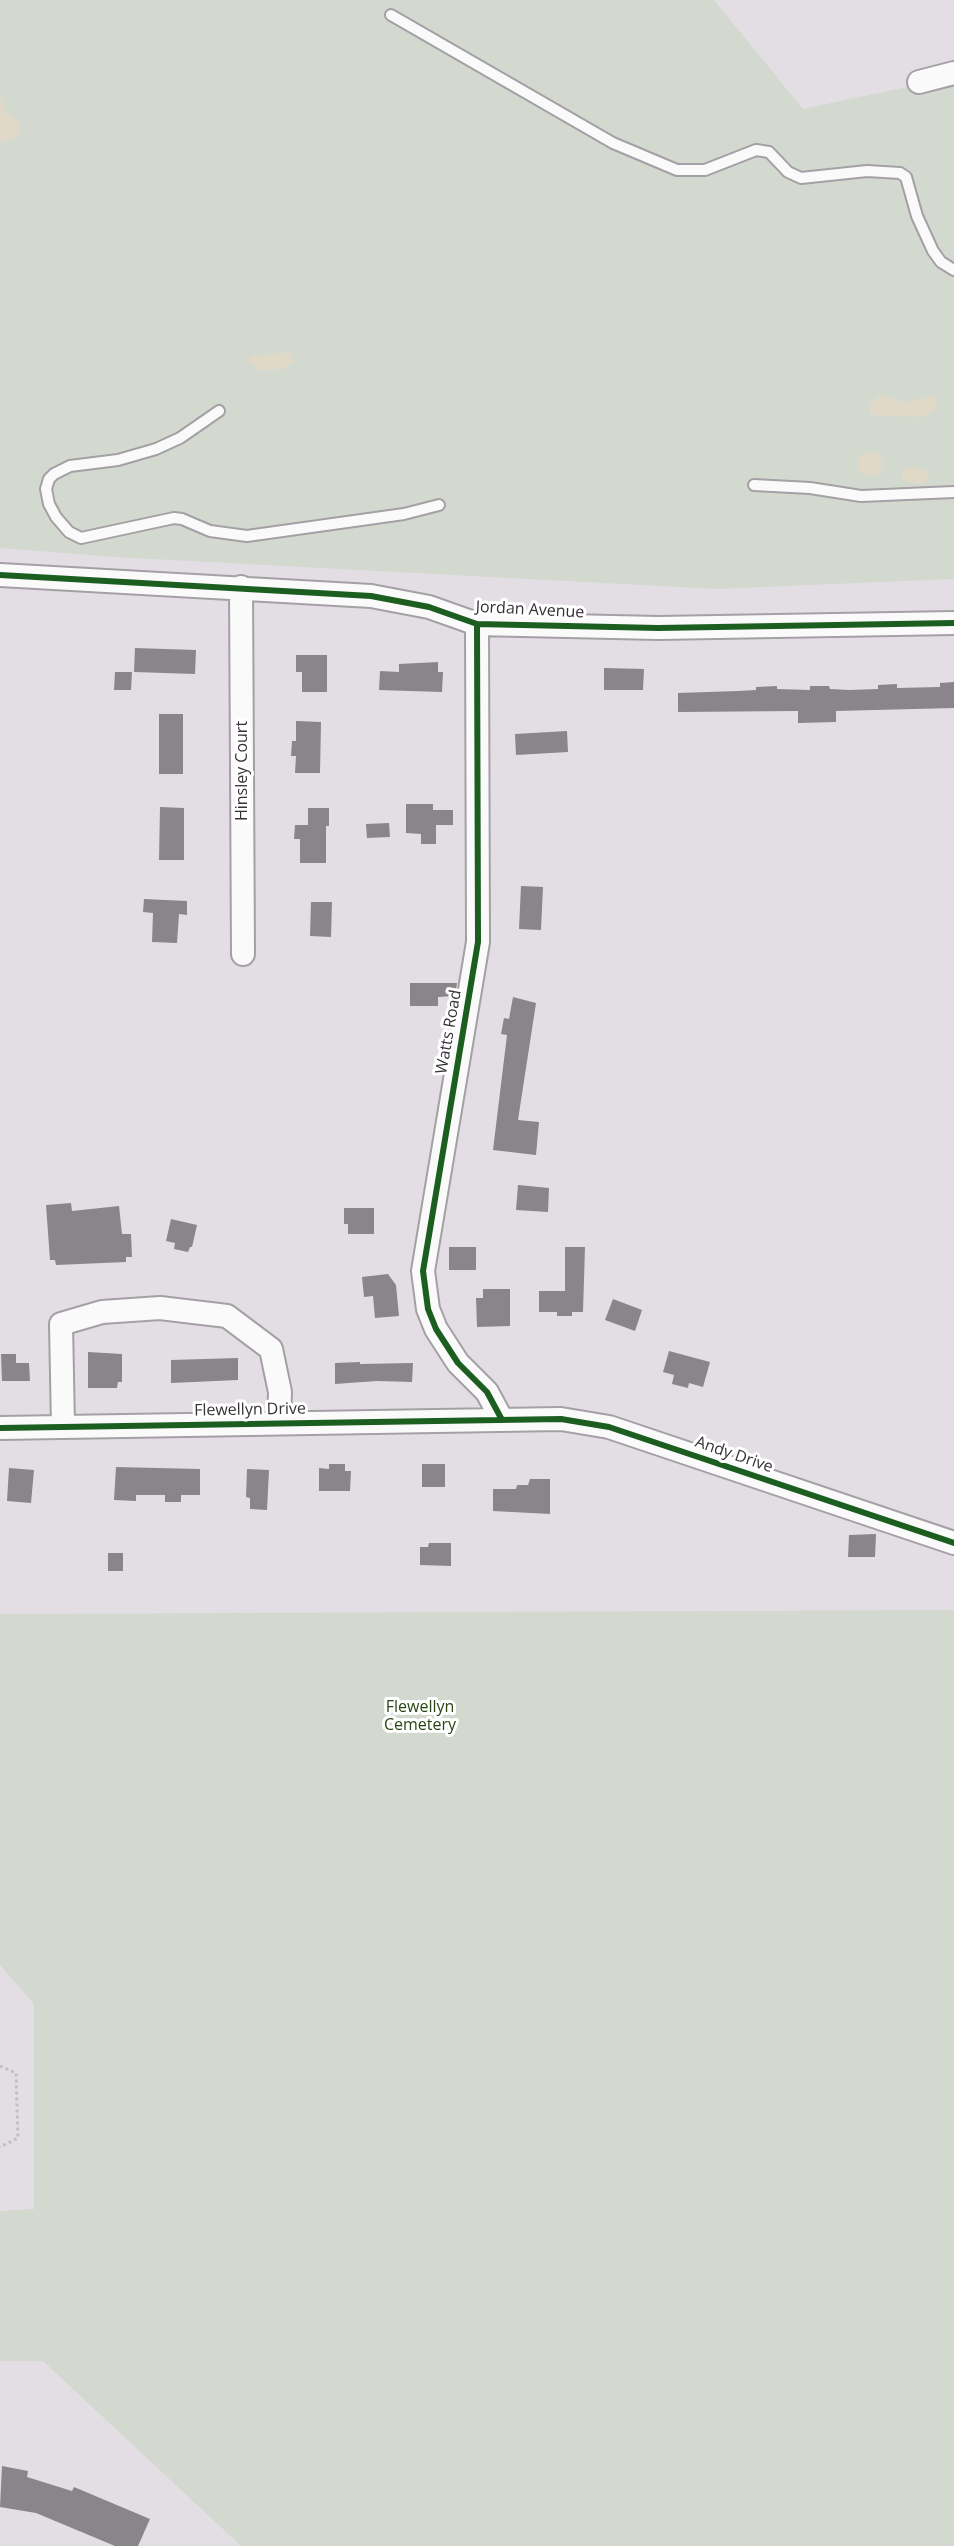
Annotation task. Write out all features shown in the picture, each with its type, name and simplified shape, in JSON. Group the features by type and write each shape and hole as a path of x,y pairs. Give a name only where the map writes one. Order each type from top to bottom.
{"street":[{"path":"919,82 954,73"},
{"name":"Jordan Avenue","path":"0,575 371,596 429,607 477,624 658,628 954,622"},
{"name":"Hinsley Court","path":"241,587 243,954"},
{"name":"Watts Road","path":"477,624 478,942 423,1271 428,1309 436,1329 458,1364 487,1392 501,1418"},
{"path":"63,1427 61,1324 102,1312 160,1308 227,1316 271,1349 280,1392 279,1422"},
{"name":"Flewellyn Drive","path":"0,1428 501,1418"},
{"name":"Andy Drive","path":"501,1418 561,1419 609,1427 954,1543"}],"lane":[{"path":"391,15 613,143 677,170 705,170 756,150 769,152 788,172 801,178 867,171 900,173 906,177 917,216 933,251 941,262 954,270"},
{"path":"219,411 180,438 156,449 118,460 70,466 54,474 49,479 46,489 49,504 56,517 69,532 81,538 174,518 210,531 247,536 404,514 439,505"},
{"path":"754,485 810,488 861,496 954,492"}],"path":[{"path":"0,2066 16,2073 18,2138 0,2147"}],"green space":[{"path":"0,0 714,0 803,109 954,77 954,579 716,589 115,557 0,548"},
{"name":"Flewellyn Cemetery","path":"954,1610 954,2546 241,2546 43,2361 0,2361 0,2211 34,2209 34,2004 0,1965 0,1614"}],"sand":[{"path":"0,97 8,115 20,123 21,131 14,139 0,142"},
{"path":"285,352 291,355 293,362 281,369 259,370 250,362 253,355 263,356"},
{"path":"882,395 906,403 932,396 936,398 937,406 930,414 920,417 870,413 870,405"},
{"path":"870,452 875,453 881,459 881,469 875,475 870,476 865,475 859,469 858,464 859,459 865,453"},
{"path":"911,467 927,471 930,479 920,484 903,481 902,471"}],"building":[{"path":"135,648 196,650 195,674 134,672"},
{"path":"296,655 327,655 327,692 302,692 302,672 296,672"},
{"path":"438,662 438,672 443,672 442,692 379,690 380,671 399,672 399,664"},
{"path":"604,668 644,669 643,690 604,690"},
{"path":"115,672 132,672 131,690 114,690"},
{"path":"954,682 954,708 836,711 836,722 798,723 798,711 678,712 678,693 756,690 756,687 777,686 777,689 810,690 810,686 829,686 830,689 849,690 878,689 878,685 897,684 897,688 940,687 940,683"},
{"path":"159,714 183,714 183,774 159,774"},
{"path":"296,721 321,722 320,773 295,773 296,756 291,756 292,741 296,741"},
{"path":"567,731 568,752 516,755 515,734"},
{"path":"406,804 433,804 433,810 453,810 453,825 436,825 436,844 421,844 421,834 406,833"},
{"path":"160,807 184,808 184,860 159,860"},
{"path":"308,808 329,808 329,826 326,826 326,863 300,863 300,839 294,839 295,825 308,825"},
{"path":"389,823 390,837 367,838 366,824"},
{"path":"521,886 543,887 541,930 519,929"},
{"path":"144,899 187,901 187,915 179,914 177,943 152,942 153,913 143,912"},
{"path":"311,902 332,902 331,937 310,936"},
{"path":"410,983 457,983 455,996 438,997 438,1006 410,1006"},
{"path":"513,997 536,1003 518,1120 539,1122 536,1155 493,1150 507,1035 501,1034 504,1018 509,1019"},
{"path":"518,1185 549,1188 548,1212 516,1210"},
{"path":"71,1203 72,1211 119,1206 122,1234 131,1234 132,1257 126,1257 126,1262 56,1265 55,1260 50,1260 46,1205"},
{"path":"344,1208 374,1208 374,1234 348,1234 348,1224 344,1224"},
{"path":"171,1219 197,1225 192,1247 188,1252 174,1249 175,1243 166,1241"},
{"path":"449,1247 476,1247 476,1270 449,1270"},
{"path":"565,1247 585,1247 583,1312 572,1312 572,1316 557,1316 557,1312 539,1312 539,1291 565,1291"},
{"path":"388,1274 396,1285 399,1316 375,1318 373,1296 364,1297 362,1277"},
{"path":"483,1289 510,1289 510,1326 477,1327 476,1298 483,1298"},
{"path":"613,1299 642,1310 635,1331 605,1320"},
{"path":"669,1351 710,1362 703,1387 689,1383 688,1388 672,1384 674,1375 663,1372"},
{"path":"88,1352 122,1354 122,1382 118,1382 117,1388 88,1388"},
{"path":"1,1354 16,1354 16,1363 29,1363 30,1381 2,1381"},
{"path":"238,1358 238,1380 171,1383 171,1360"},
{"path":"360,1362 360,1364 413,1363 412,1382 377,1381 335,1384 335,1363"},
{"path":"329,1464 345,1464 345,1471 351,1471 350,1491 319,1491 319,1468 329,1469"},
{"path":"422,1464 445,1464 445,1487 422,1487"},
{"path":"116,1467 200,1469 200,1495 181,1495 181,1502 165,1502 165,1495 136,1495 136,1501 114,1500"},
{"path":"9,1468 34,1470 31,1503 7,1501"},
{"path":"247,1469 269,1470 267,1510 250,1509 250,1498 246,1497"},
{"path":"530,1479 550,1479 550,1514 493,1511 493,1489 516,1489 517,1485 528,1485"},
{"path":"876,1534 875,1557 848,1557 849,1535"},
{"path":"429,1543 451,1543 451,1566 420,1565 420,1547 428,1547"},
{"path":"108,1553 123,1553 123,1571 108,1571"},
{"path":"2,2466 28,2471 27,2477 72,2491 74,2487 150,2519 138,2546 115,2546 36,2513 0,2507"}],"cycle path":[{"path":"0,575 371,596 429,607 477,624 658,628 954,623"},
{"path":"477,624 478,942 423,1271 428,1309 436,1329 458,1363 487,1392 501,1418"},
{"path":"0,1428 561,1419 609,1427 954,1543"}]}
